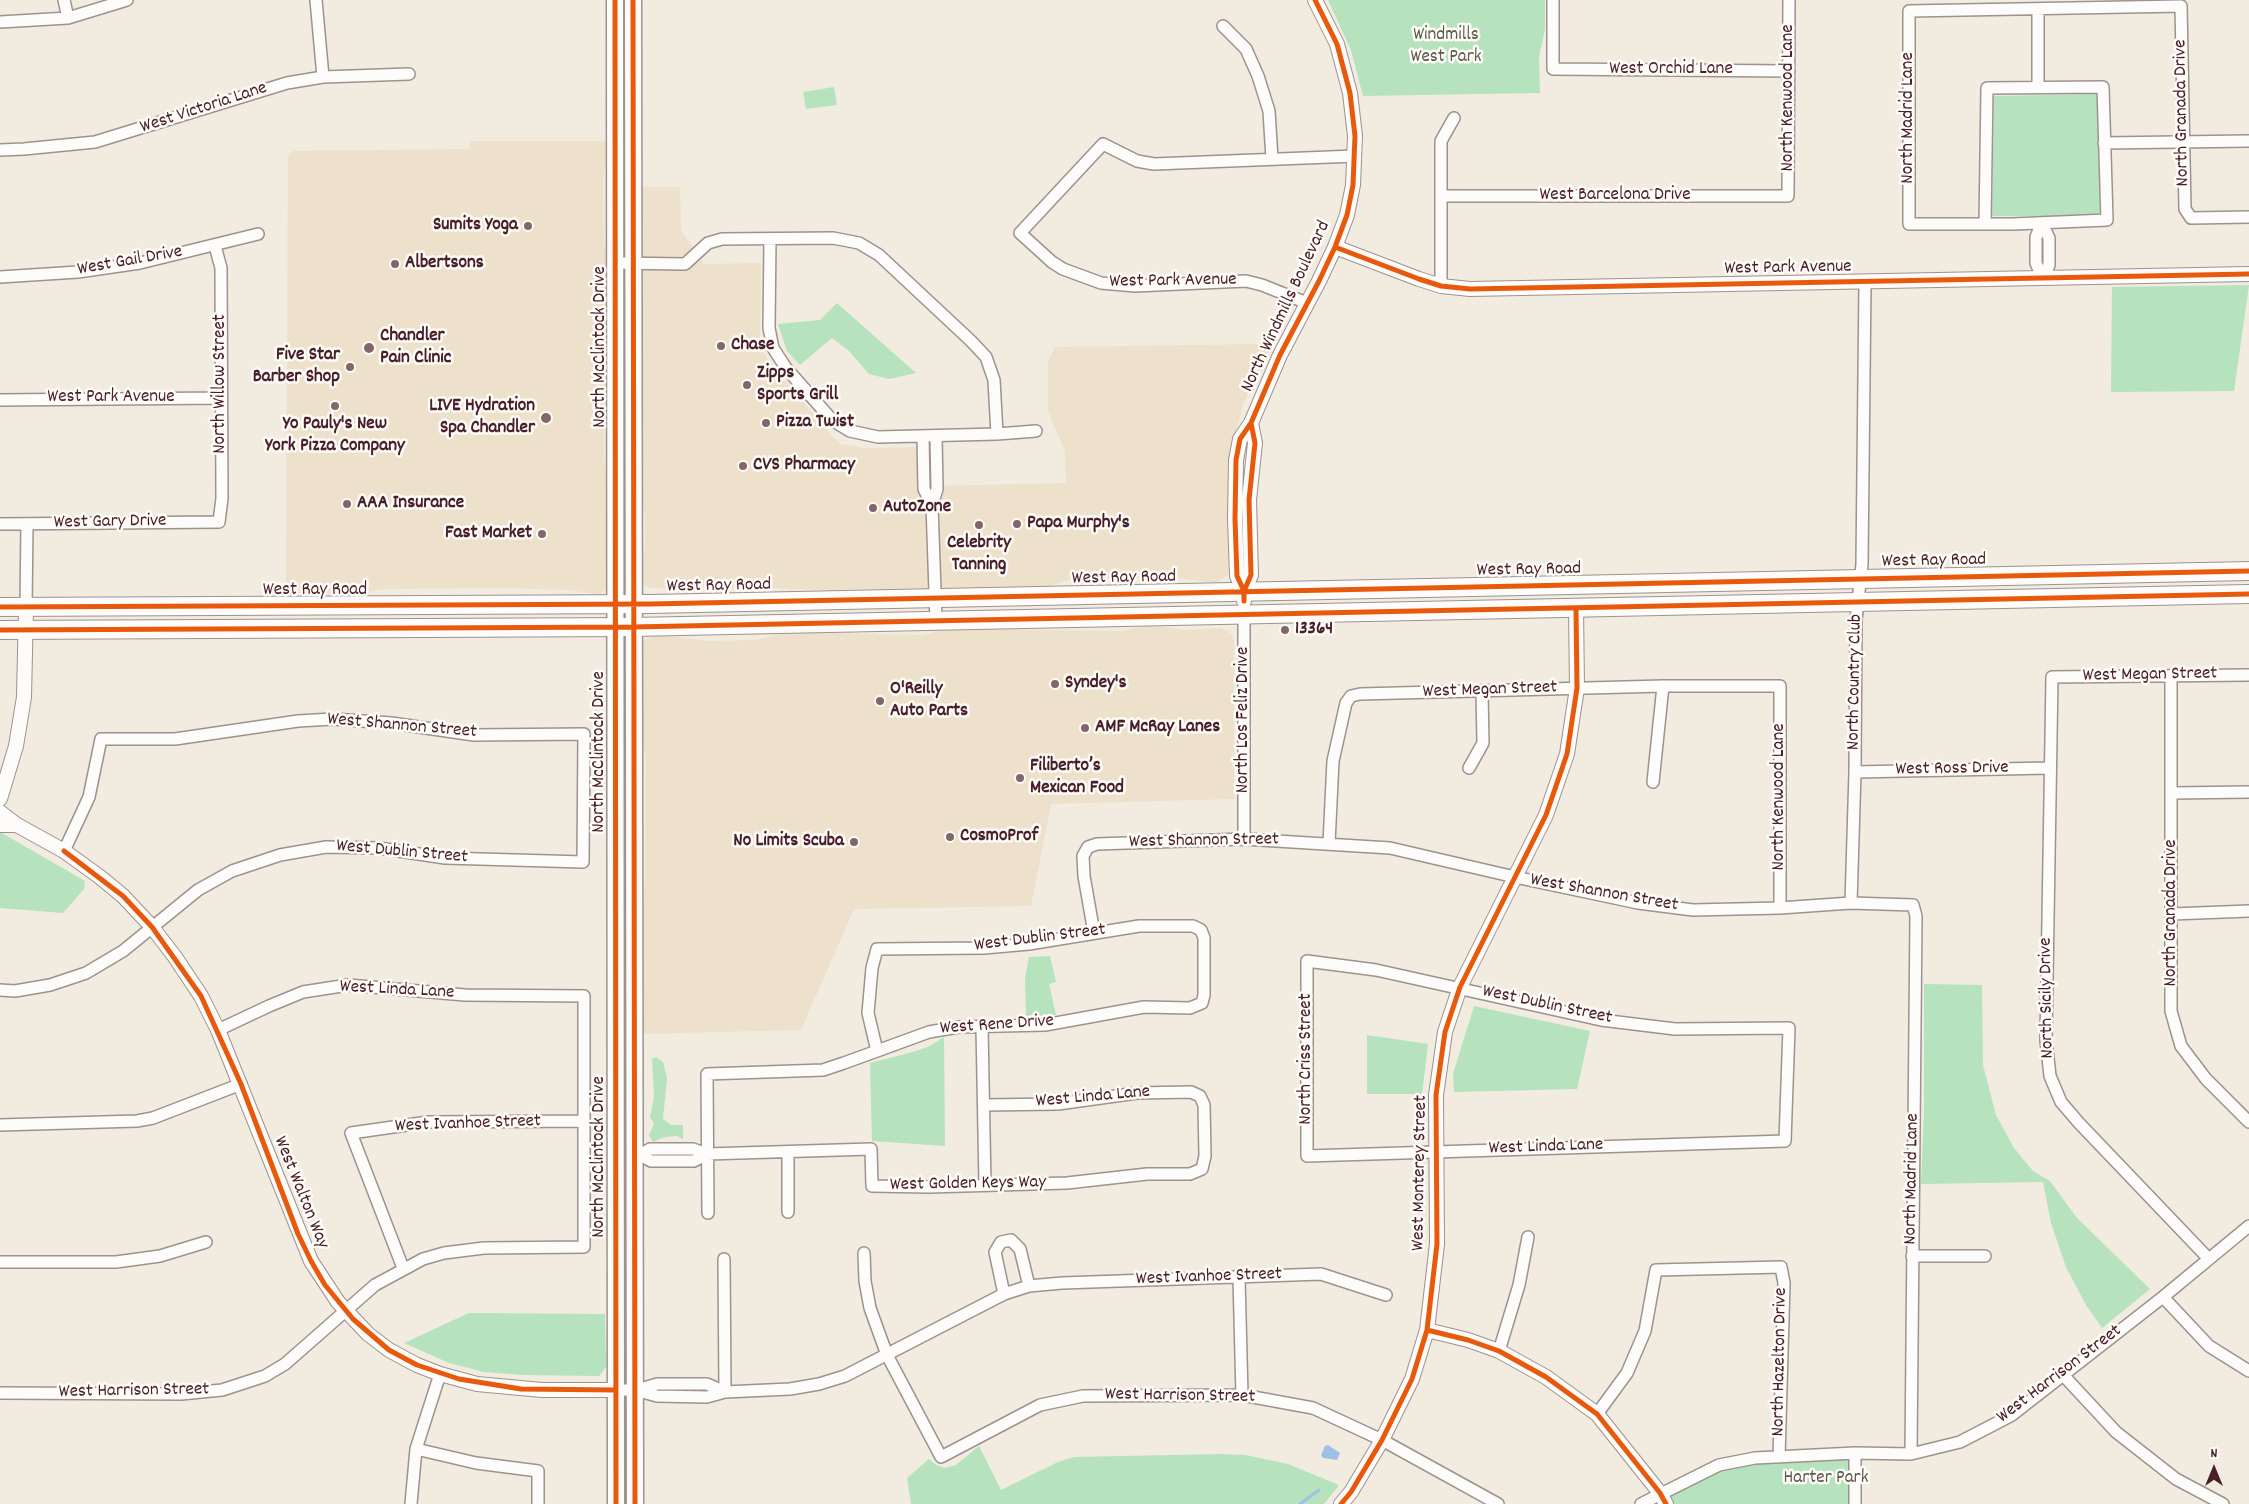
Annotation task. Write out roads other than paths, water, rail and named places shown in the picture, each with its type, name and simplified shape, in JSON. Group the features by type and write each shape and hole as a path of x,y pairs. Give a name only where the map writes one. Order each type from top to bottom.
{"main road":[{"name":"North McClintock Drive","path":"615,0 616,263 624,604 616,1504"},
{"name":"North McClintock Drive","path":"624,604 634,263 633,0"},
{"name":"West Ray Road","path":"0,630 624,627 936,620 1244,602 1861,579 2249,571"},
{"name":"West Ray Road","path":"0,607 624,604 935,598 1576,608 2249,594"},
{"path":"283,629 303,618 353,618 364,612 369,605"},
{"name":"North McClintock Drive","path":"624,627 637,1155 635,1504"}],"street":[{"path":"64,0 68,18"},
{"path":"0,22 68,18 127,0"},
{"path":"316,0 323,78"},
{"name":"North Windmills Boulevard","path":"1244,602 1251,575 1249,493 1255,443 1251,423 1280,355 1336,246 1350,200 1355,156 1353,112 1344,67 1326,21 1315,0"},
{"name":"West Orchid Lane","path":"1553,0 1553,69 1789,71"},
{"name":"North Kenwood Lane","path":"1788,196 1789,0"},
{"name":"North Granada Drive","path":"2038,9 2181,6 2185,208 2191,218 2249,217"},
{"path":"2038,9 2038,88"},
{"name":"North Madrid Lane","path":"1985,224 1909,224 1909,11 2038,9"},
{"path":"1223,26 1246,49 1258,76 1269,111 1272,159 1355,156"},
{"name":"West Victoria Lane","path":"0,150 95,142 287,82 323,78 409,74"},
{"path":"2103,87 2107,220 1985,224 1988,88 2038,88 2103,87"},
{"path":"1441,286 1442,141 1454,118"},
{"path":"2104,144 2249,141"},
{"name":"West Park Avenue","path":"1272,159 1154,164 1137,162 1103,144 1020,233 1052,262 1063,269 1101,283 1135,286 1246,281 1262,284 1307,303"},
{"name":"West Barcelona Drive","path":"1442,196 1788,196"},
{"path":"2042,223 2036,236 2036,263 2043,279"},
{"name":"West Gail Drive","path":"0,277 78,272 140,263 258,234"},
{"path":"616,263 685,264 708,243 722,239 844,239 859,243 878,255 986,357 994,380 997,434"},
{"path":"770,239 769,328 774,348 786,368 826,415 844,428 869,436 936,436 1036,431"},
{"name":"North Willow Street","path":"215,246 221,268 222,498 220,522"},
{"name":"West Park Avenue","path":"1336,246 1419,280 1441,286 1499,290 2249,274"},
{"name":"North Country Club","path":"1851,903 1855,772 1856,620 1861,579 1865,282"},
{"name":"West Park Avenue","path":"0,400 222,398"},
{"path":"923,436 924,489 932,505"},
{"path":"936,436 937,489 932,505 936,620"},
{"name":"West Gary Drive","path":"0,524 220,522"},
{"path":"0,799 12,762 24,697 26,524"},
{"name":"North Los Feliz Drive","path":"1244,602 1244,839"},
{"name":"West Monterey Street","path":"1340,1504 1351,1492 1382,1440 1412,1379 1426,1330 1438,1244 1436,1095 1445,1032 1460,987 1546,815 1567,754 1577,688 1576,608"},
{"name":"West Megan Street","path":"2052,677 2249,675"},
{"name":"North Granada Drive","path":"2172,676 2172,1011 2181,1046 2206,1079 2249,1122"},
{"name":"North Sicily Drive","path":"2052,677 2046,1040 2050,1076 2062,1102 2079,1123 2208,1258"},
{"path":"1653,782 1662,686"},
{"name":"West Megan Street","path":"1329,843 1333,761 1346,703 1350,696 1360,694 1662,686 1780,686"},
{"name":"North Kenwood Lane","path":"1780,686 1780,908"},
{"path":"1469,768 1483,743 1482,692"},
{"name":"West Shannon Street","path":"64,851 89,797 101,739 175,739 289,722 332,719 391,723 474,735 584,734 583,862"},
{"name":"West Ross Drive","path":"1855,772 2049,768"},
{"path":"2173,793 2249,792"},
{"name":"West Walton Way","path":"0,812 17,825 64,851 123,896 152,927 188,974 218,1030 241,1084 298,1234 325,1285 346,1312 368,1334 389,1350 417,1365 440,1374 477,1384 547,1390 616,1390"},
{"name":"West Walton Way","path":"0,825 17,825"},
{"name":"West Shannon Street","path":"1094,933 1084,876 1084,856 1088,847 1097,844 1244,839 1390,848 1638,903 1693,910 1780,908 1851,903 1913,904"},
{"name":"West Dublin Street","path":"0,990 15,991 50,985 86,973 123,951 198,890 232,871 280,855 326,847 379,848 445,858 583,862"},
{"name":"North Madrid Lane","path":"1911,1454 1916,916 1913,904"},
{"path":"2172,914 2249,911"},
{"name":"West Dublin Street","path":"877,1051 868,1013 872,968 877,949 984,948 1029,944 1139,926 1193,926 1201,930 1204,938 1204,995 1202,1003"},
{"name":"West Dublin Street","path":"1307,961 1376,970 1460,987 1601,1020 1666,1028 1789,1028 1785,1141"},
{"name":"North Criss Street","path":"1307,961 1307,1156"},
{"name":"West Linda Lane","path":"218,1030 303,992 348,985 465,995 584,996 584,1121"},
{"name":"West Rene Drive","path":"707,1154 707,1074 823,1070 929,1032 958,1027 1045,1025 1144,1007 1190,1008 1202,1003"},
{"path":"982,1027 985,1185"},
{"path":"0,1125 136,1122 153,1118 241,1084"},
{"name":"West Linda Lane","path":"984,1104 1058,1104 1137,1093 1191,1092 1200,1096 1204,1105 1205,1156 1202,1169"},
{"name":"West Ivanhoe Street","path":"403,1268 351,1132 428,1122 584,1121"},
{"name":"West Harrison Street","path":"0,1393 181,1394 222,1390 265,1376 285,1364 375,1285 403,1268 444,1253 465,1250 584,1247 584,1121"},
{"name":"West Linda Lane","path":"1307,1156 1785,1141"},
{"name":"West Golden Keys Way","path":"637,1155 650,1149 692,1149 707,1154 871,1149 872,1186 1067,1183 1148,1174 1190,1174 1202,1169"},
{"path":"788,1152 788,1212"},
{"path":"707,1154 708,1213"},
{"name":"West Harrison Street","path":"1641,1504 1663,1499 1719,1465 1755,1458 1855,1453 1911,1454 1969,1438 2012,1415 2064,1376 2249,1226"},
{"path":"1499,1351 1520,1285 1528,1237"},
{"path":"1004,1294 995,1252 1001,1242 1011,1240 1020,1249 1029,1286"},
{"path":"0,1262 116,1262 160,1256 206,1242"},
{"path":"864,1253 865,1281 870,1308 886,1355"},
{"path":"1912,1256 1985,1256"},
{"path":"724,1260 725,1392"},
{"name":"North Hazelton Drive","path":"1596,1414 1627,1373 1646,1331 1656,1270 1781,1268 1784,1283 1779,1457"},
{"name":"West Ivanhoe Street","path":"616,1390 635,1390 657,1384 708,1384 725,1392 790,1389 819,1384 845,1376 1004,1294 1029,1286 1062,1283 1321,1274 1386,1295"},
{"path":"1239,1278 1242,1395"},
{"path":"2163,1297 2209,1346 2249,1371"},
{"path":"1426,1330 1468,1340 1499,1351 1546,1378 1596,1414 1663,1499"},
{"name":"West Harrison Street","path":"886,1355 941,1457 1040,1406 1083,1396 1242,1395 1313,1408 1382,1440 1498,1504"},
{"path":"411,1504 416,1449 440,1374"},
{"path":"2064,1376 2116,1432 2176,1479 2224,1504"},
{"path":"416,1449 476,1463 538,1470 538,1504"},
{"path":"1855,1453 1855,1504"}],"water":[{"path":"1328,1445 1340,1453 1337,1460 1323,1458 1321,1455 1325,1446"}],"waterway":[{"path":"1300,1504 1319,1490"}],"place":[{"name":"Sumits Yoga","path":"528,226"},
{"name":"Albertsons","path":"395,264"},
{"name":"Chase","path":"721,346"},
{"name":"Chandler Pain Clinic","path":"369,348"},
{"name":"Five Star Barber Shop","path":"350,367"},
{"name":"Zipps Sports Grill","path":"747,385"},
{"name":"Yo Pauly's New York Pizza Company","path":"335,406"},
{"name":"LIVE Hydration Spa Chandler","path":"546,418"},
{"name":"Pizza Twist","path":"766,423"},
{"name":"CVS Pharmacy","path":"743,466"},
{"name":"AAA Insurance","path":"347,504"},
{"name":"AutoZone","path":"873,508"},
{"name":"Papa Murphy's","path":"1017,524"},
{"name":"Celebrity Tanning","path":"979,525"},
{"name":"Fast Market","path":"542,534"},
{"name":"13364","path":"1285,630"},
{"name":"Syndey's","path":"1055,684"},
{"name":"O'Reilly Auto Parts","path":"880,701"},
{"name":"AMF McRay Lanes","path":"1085,728"},
{"name":"Filiberto’s Mexican Food","path":"1020,778"},
{"name":"CosmoProf","path":"950,837"},
{"name":"No Limits Scuba","path":"854,842"}],"park label":[{"name":"Windmills West Park","path":"1446,47"},
{"name":"Harter Park","path":"1826,1479"}]}
